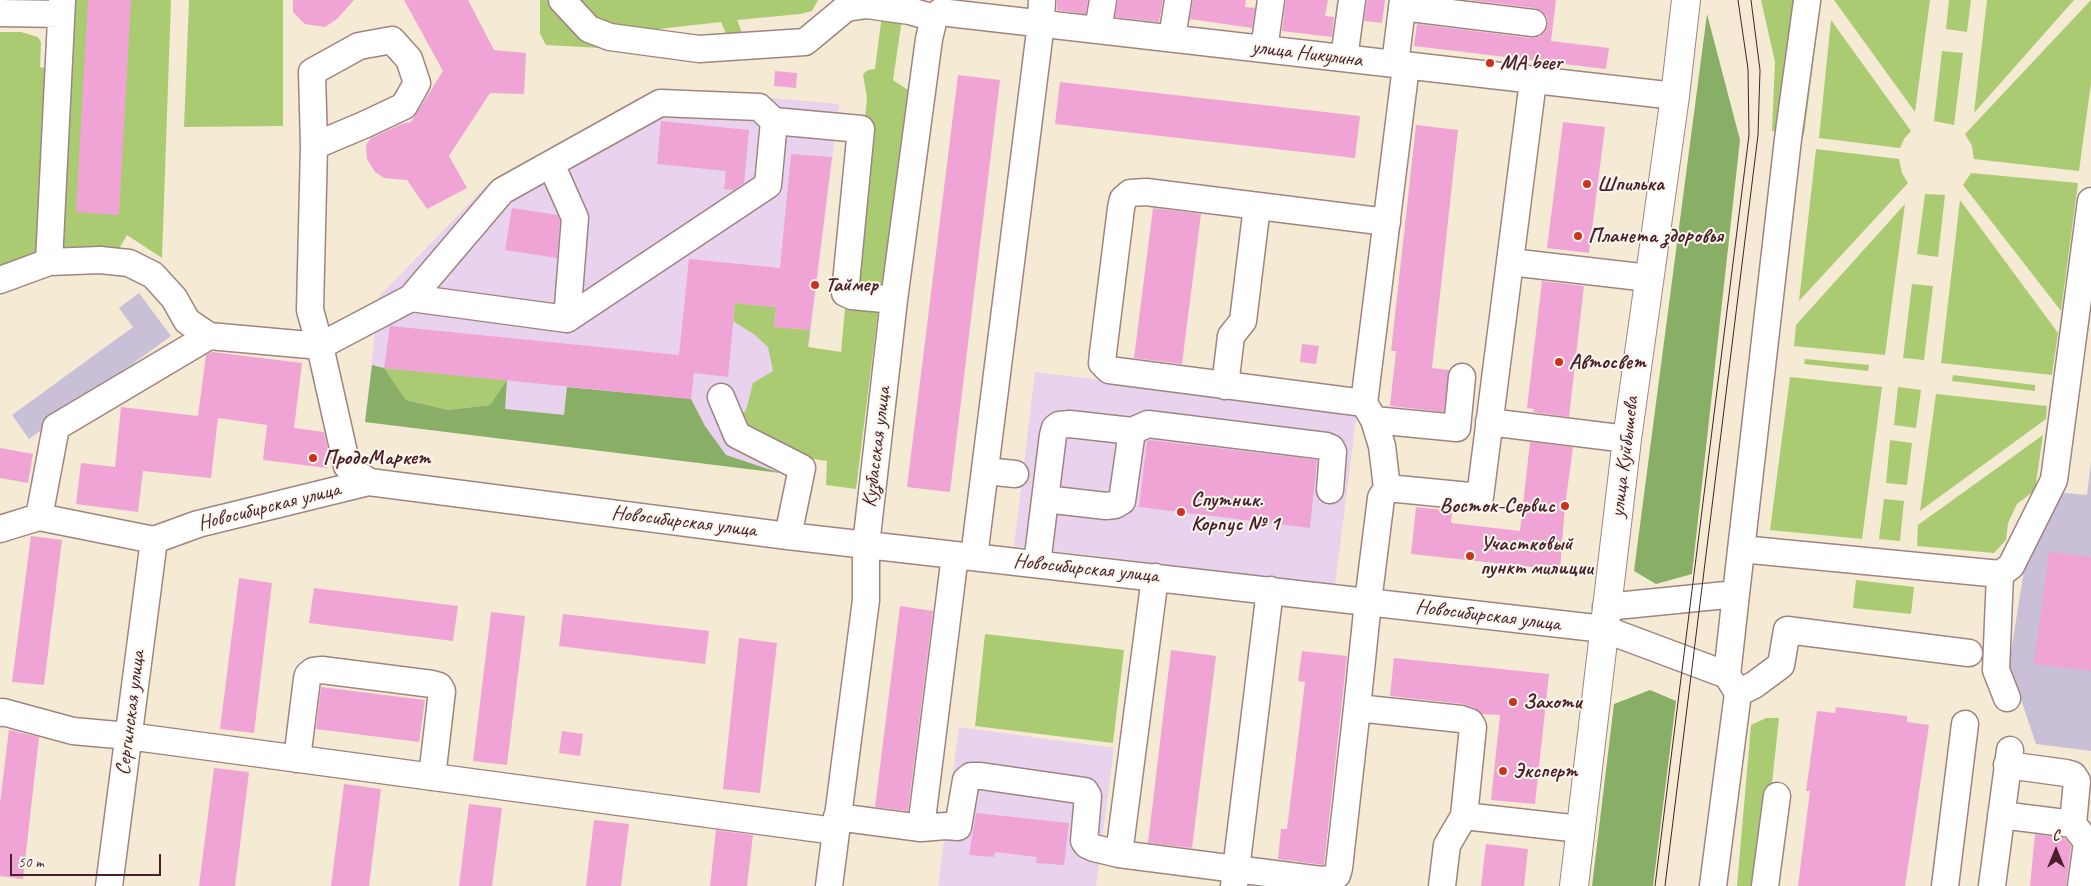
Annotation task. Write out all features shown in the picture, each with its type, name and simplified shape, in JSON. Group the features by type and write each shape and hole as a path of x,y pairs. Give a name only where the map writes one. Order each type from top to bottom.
{"main road":[{"name":"улица Куйбышева","path":"1574,886 1627,438 1675,96 1686,0"}],"street":[{"name":"улица Никулина","path":"562,0 589,29 610,37 699,49 806,42 833,10 888,4 937,15 970,7 1042,12 1098,30 1675,96"},
{"path":"1098,30 1103,0"},
{"path":"1172,38 1178,0"},
{"path":"1264,49 1271,0"},
{"path":"1344,58 1352,0"},
{"path":"1713,886 1732,684 1736,594 1788,139 1807,1"},
{"path":"0,713 3,712 73,731 128,736 432,777 836,824 921,828 958,827 963,787 966,780 971,776 1078,789 1085,791 1088,796 1084,842 1094,848 1235,877 1331,879 1337,875 1381,498 1387,488 1382,446 1369,412 1400,65 1402,4 1533,23"},
{"path":"0,14 61,7 49,262"},
{"path":"921,828 964,556 985,471 1042,12"},
{"name":"Кузбасская улица","path":"828,886 866,600 866,545 894,300 926,65 937,15"},
{"path":"314,146 404,106 417,83 409,59 392,40 359,46 312,72 314,146 310,310 347,466 369,482"},
{"path":"1387,488 1480,497 1533,81"},
{"path":"0,280 49,262 100,260 129,263 153,275 174,298 187,321 209,336 320,346 411,298 502,191 660,102 759,107 774,122 860,129 845,293 852,296 894,300"},
{"path":"411,298 568,319 768,185 774,122"},
{"path":"551,164 575,218 568,319"},
{"path":"1387,222 1146,192 1130,193 1123,199 1121,208 1102,363 1109,370 1120,373 1225,386 1457,428 1462,377"},
{"path":"1741,549 2000,574 2011,566 2054,480 2091,201"},
{"path":"1225,386 1231,336 1243,321 1257,206"},
{"path":"1510,262 1649,278"},
{"path":"39,517 56,427 209,336"},
{"path":"721,397 737,435 802,468 788,536"},
{"path":"1490,422 1627,438"},
{"path":"1037,564 1053,435 1055,428 1059,425 1070,424 1132,431 1148,424 1326,446 1334,452 1330,490"},
{"path":"1045,499 1106,506 1115,505 1122,501 1132,431"},
{"path":"985,471 1015,474"},
{"name":"Новосибирская улица","path":"154,540 198,524 369,482 788,536 1368,602 1605,618 1732,684"},
{"path":"0,529 39,517 154,540"},
{"name":"Сергинская улица","path":"109,886 154,540"},
{"path":"2000,574 1996,670 2007,698"},
{"path":"1119,854 1156,577"},
{"path":"1235,877 1270,590"},
{"path":"1605,618 1736,594"},
{"path":"1732,684 1754,685 1781,665 1787,630 1969,653"},
{"path":"297,759 307,679 308,675 313,671 322,670 423,683 439,686 442,691 432,777"},
{"path":"1357,708 1461,719 1470,722 1473,727 1464,816 1447,845 1442,886"},
{"path":"1945,886 1965,724"},
{"path":"1992,886 2009,758 2073,775 2077,781 2073,824 2087,842 2081,886"},
{"path":"1765,886 1777,796"},
{"path":"1464,816 1580,829"},
{"path":"2001,816 2073,824"}],"shaded area":[{"path":"663,88 839,104 793,474 365,422 379,297 490,182"},
{"path":"139,293 171,336 29,439 12,415 133,327 119,308"},
{"name":"Спутник. Корпус № 1","path":"1035,372 1357,412 1335,585 1014,546"},
{"path":"2091,462 2091,751 2036,744 2009,664 2029,539 2055,492 2087,495"},
{"path":"959,727 1114,748 1096,886 938,886"}],"green space":[{"path":"70,0 171,0 162,258 127,235 117,252 61,251"},
{"path":"189,0 283,0 283,126 184,127"},
{"path":"540,0 548,0 553,11 575,32 654,51 546,45 540,34"},
{"path":"575,0 818,0 812,11 800,14 737,20 745,40 729,41 721,22 623,33 595,21"},
{"path":"1761,0 1821,0 1804,135 1772,131 1775,62"},
{"path":"1834,0 1930,0 1915,112"},
{"path":"1949,0 1971,0 1967,32 1946,29"},
{"path":"1987,0 2074,0 1974,113"},
{"path":"2091,0 2091,83 2079,171 1974,159 1972,146 1965,134"},
{"path":"1707,14 1740,140 1692,574 1656,584 1634,571"},
{"path":"882,15 902,19 893,80 908,90 882,287 849,284 867,98 863,74 868,70 875,69"},
{"path":"1831,20 1911,131 1904,139 1900,148 1819,138"},
{"path":"0,32 21,32 38,37 41,42 40,67 51,70 39,253 11,262 0,268"},
{"path":"1942,51 1963,53 1954,125 1934,121"},
{"path":"1816,149 1899,159 1902,173 1908,183 1799,301"},
{"path":"1971,173 2078,183 2061,311 1963,185"},
{"path":"1925,194 1945,195 1938,257 1917,254"},
{"path":"1960,200 2058,333 2052,375 1941,363"},
{"path":"1905,204 1885,355 1794,346 1796,325"},
{"path":"1912,284 1933,286 1924,360 1903,358"},
{"path":"735,303 776,307 774,327 810,330 808,347 841,352 845,309 878,312 856,489 826,485 827,461 794,456 759,439 738,419 746,410 753,383 773,371 768,347 755,335 733,321"},
{"path":"1805,359 1869,365 1868,371 1804,364"},
{"path":"372,365 384,368 406,400 448,410 490,405 507,380 505,409 564,415 567,387 691,399 705,426 726,455 780,473 365,422"},
{"path":"384,368 507,380 490,405 448,410 406,400"},
{"path":"1953,375 2035,385 2035,391 1952,381"},
{"path":"1790,377 1882,387 1862,539 1770,530"},
{"path":"1898,387 1921,390 1916,428 1894,425"},
{"path":"1936,394 2047,406 2046,419 1920,511"},
{"path":"2043,435 2035,490 2017,504 2008,523 2006,540 1994,553 1917,546 1918,525"},
{"path":"1890,440 1912,443 1907,485 1886,483"},
{"path":"1884,499 1904,501 1900,541 1879,539"},
{"path":"1856,580 1914,587 1911,614 1853,608"},
{"path":"985,634 1124,650 1113,743 975,726"},
{"path":"1650,690 1676,701 1653,886 1592,886 1614,704"},
{"path":"1766,718 1779,718 1761,886 1737,886 1751,725"}],"building":[{"path":"88,0 131,0 119,215 76,212"},
{"path":"293,0 354,0 337,19 325,27 305,24 293,12"},
{"path":"404,0 468,0 494,50 526,53 524,94 490,93 449,156 467,188 427,209 407,180 384,178 375,172 367,159 366,145 371,138 411,122 443,71"},
{"path":"1057,0 1088,0 1086,14 1057,10"},
{"path":"1118,0 1163,0 1159,22 1115,17"},
{"path":"1193,0 1246,0 1245,7 1255,8 1252,28 1190,19"},
{"path":"1286,0 1328,0 1325,16 1334,17 1332,37 1282,31"},
{"path":"1367,0 1385,0 1382,23 1364,21"},
{"path":"1468,0 1556,0 1551,41 1609,48 1606,69 1414,46 1417,24 1531,38 1539,37 1545,32 1548,25 1547,17 1542,11 1535,8"},
{"path":"775,71 797,73 796,88 774,86"},
{"path":"958,75 1000,80 950,492 907,487"},
{"path":"1060,82 1360,116 1355,158 1055,124"},
{"path":"661,121 749,130 744,183 734,190 724,189 726,171 657,164"},
{"path":"1563,122 1605,127 1589,253 1547,248"},
{"path":"1416,125 1458,130 1432,368 1449,370 1444,412 1390,406 1396,351 1391,351"},
{"path":"791,154 832,157 810,330 774,327 776,307 735,303 728,377 694,373 691,399 384,368 390,326 679,355 689,259 780,268"},
{"path":"512,208 557,215 560,221 557,258 505,250"},
{"path":"1153,208 1201,214 1182,364 1134,358"},
{"path":"1542,281 1584,286 1569,417 1533,412 1534,409 1527,408"},
{"path":"1302,344 1319,346 1316,364 1300,362"},
{"path":"212,352 302,363 294,428 324,432 329,453 327,468 263,460 267,425 218,418 211,478 143,471 138,512 76,504 81,463 115,467 121,407 198,416 206,355"},
{"path":"1147,441 1317,460 1310,528 1139,507"},
{"path":"1530,442 1573,447 1565,506 1560,570 1411,554 1416,507 1452,511 1451,523 1520,531"},
{"path":"0,448 33,454 28,483 0,478"},
{"path":"31,536 62,540 44,685 12,682"},
{"path":"2049,552 2091,557 2091,671 2034,664"},
{"path":"239,578 272,583 254,733 220,729"},
{"path":"314,588 458,606 453,641 309,623"},
{"path":"900,606 933,611 908,811 875,807"},
{"path":"491,612 525,616 507,765 473,761"},
{"path":"563,614 709,631 705,664 559,646"},
{"path":"739,638 777,643 760,793 723,789"},
{"path":"1171,650 1216,656 1192,848 1148,843"},
{"path":"1302,651 1347,656 1324,865 1278,859 1281,829 1287,829 1305,682 1298,681"},
{"path":"1394,658 1549,674 1535,804 1491,800 1500,715 1482,714 1475,708 1463,704 1390,696"},
{"path":"321,687 425,700 419,742 316,729"},
{"path":"1836,707 1907,716 1907,722 1929,725 1905,886 1798,886 1810,791 1806,791 1817,711 1835,713"},
{"path":"9,730 39,737 23,879 0,876 0,803"},
{"path":"562,731 583,734 580,756 559,753"},
{"path":"214,768 249,772 235,886 199,886"},
{"path":"344,784 381,789 369,886 331,886"},
{"path":"469,804 502,808 492,886 459,886"},
{"path":"976,813 1069,823 1064,865 1036,863 1037,857 995,852 994,857 969,855"},
{"path":"594,820 629,824 621,886 586,886"},
{"path":"716,830 753,835 747,886 710,886"},
{"path":"2035,834 2065,838 2071,846 2066,886 2030,886"},
{"path":"1486,844 1528,849 1524,886 1481,886"}],"tram line":[{"path":"1655,886 1749,135 1748,69 1738,0"},
{"path":"1665,886 1758,135 1760,70 1751,0"}],"place":[{"name":"MA beer","path":"1490,63"},
{"name":"Шпилька","path":"1587,184"},
{"name":"Планета здоровья","path":"1578,236"},
{"name":"Таймер","path":"815,285"},
{"name":"Автосвет","path":"1559,362"},
{"name":"ПродоМаркет","path":"313,458"},
{"name":"Восток-Сервис","path":"1565,506"},
{"name":"Спутник. Корпус № 1","path":"1181,512"},
{"name":"Участковый пункт милиции","path":"1470,556"},
{"name":"Захоти","path":"1513,702"},
{"name":"Эксперт","path":"1503,771"}]}
